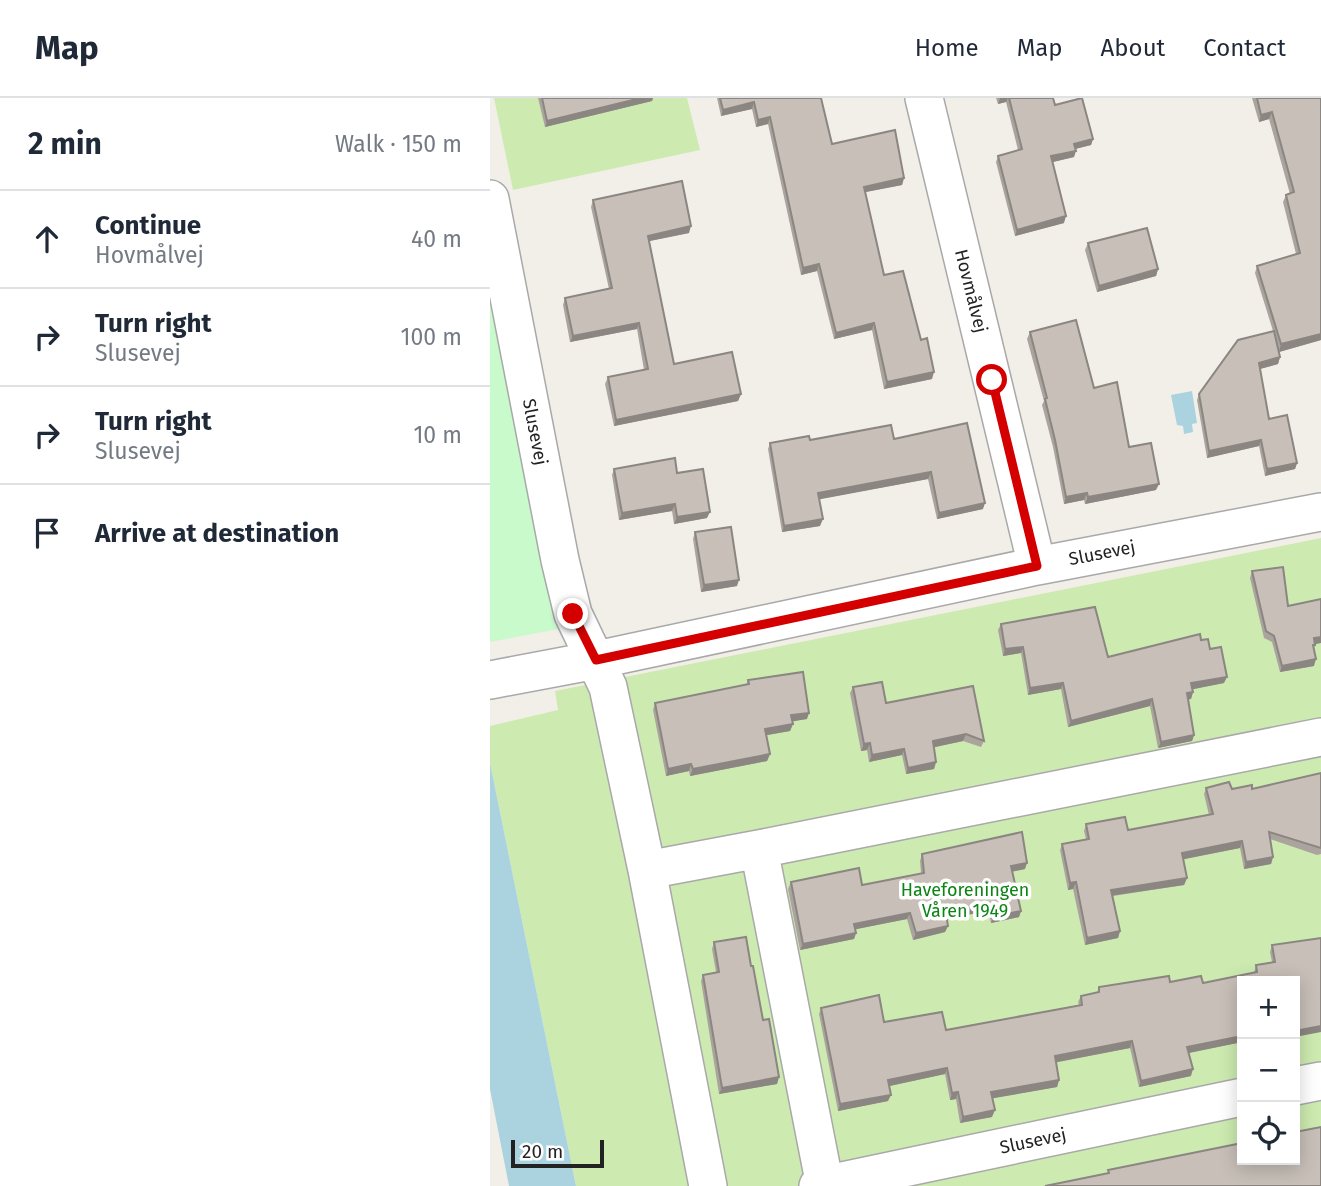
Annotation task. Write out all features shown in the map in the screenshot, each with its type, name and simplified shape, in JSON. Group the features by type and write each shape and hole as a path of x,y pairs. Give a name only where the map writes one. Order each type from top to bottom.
{"street":[{"name":"Hovmålvej","path":"924,98 1037,566"},
{"name":"Slusevej","path":"490,199 559,560 573,614 608,687 647,870 708,1186"},
{"name":"Slusevej","path":"596,660 1037,566 1321,512"},
{"path":"490,680 596,660"},
{"path":"647,870 1321,737"},
{"name":"Slusevej","path":"759,849 822,1186 1237,1098"},
{"path":"1300,1085 1321,1081"}],"green space":[{"path":"494,98 687,98 700,150 513,190"},
{"path":"490,282 559,629 490,642"},
{"name":"Haveforeningen Våren 1949","path":"1321,538 1321,1186 576,1186 490,763 490,726 558,710 555,691"}],"water":[{"path":"1192,391 1197,423 1192,424 1193,432 1184,434 1183,426 1177,425 1171,395"},
{"path":"490,763 576,1186 509,1186 490,1089"}],"building":[{"path":"542,98 641,98 547,121"},
{"path":"720,98 821,98 832,144 895,130 904,178 864,187 884,275 903,271 921,340 927,338 934,372 887,382 874,323 836,333 819,264 803,268 770,117 758,120 754,102 723,110"},
{"path":"1009,98 1053,98 1055,105 1082,98 1093,139 1074,144 1076,151 1051,156 1066,216 1017,230 998,156 1022,149"},
{"path":"1257,98 1321,98 1321,334 1281,344 1257,266 1300,253 1286,195 1294,192 1272,112 1261,115"},
{"path":"682,181 691,226 648,236 674,364 732,352 741,394 616,420 608,377 648,369 639,323 573,336 565,298 612,288 593,200"},
{"path":"1147,228 1158,269 1099,286 1088,243"},
{"path":"1076,320 1094,388 1117,382 1129,447 1151,443 1159,484 1088,497 1087,493 1066,497 1045,399 1047,398 1030,332"},
{"path":"1274,331 1280,357 1259,363 1269,419 1287,415 1297,463 1267,469 1261,440 1209,451 1199,394 1238,340"},
{"path":"967,423 985,503 939,513 931,472 818,493 823,519 784,526 770,443 809,436 810,440 891,425 894,439"},
{"path":"675,458 677,473 703,469 710,512 677,517 675,504 622,513 614,469"},
{"path":"731,527 739,580 704,585 695,532"},
{"path":"1283,567 1288,606 1321,599 1321,637 1314,638 1316,659 1282,666 1274,636 1266,631 1252,571"},
{"path":"1095,607 1108,657 1200,634 1201,640 1208,639 1210,649 1221,647 1227,677 1191,683 1193,692 1187,693 1194,735 1161,742 1152,699 1071,721 1063,683 1030,688 1023,647 1005,649 1001,624"},
{"path":"803,672 809,713 791,715 793,724 765,729 770,754 693,769 691,764 668,769 655,703 749,684 748,680"},
{"path":"882,682 886,703 973,686 984,741 966,734 933,741 936,762 908,768 904,749 872,755 870,743 864,744 853,687"},
{"path":"1321,773 1321,848 1269,832 1273,857 1246,862 1242,841 1182,853 1187,878 1111,890 1120,931 1087,938 1076,882 1070,883 1062,844 1089,839 1086,824 1125,817 1128,830 1213,814 1206,788 1229,782 1232,789 1252,785 1252,789"},
{"path":"1022,832 1027,863 1011,866 1021,911 993,917 990,904 946,914 948,926 916,933 910,913 854,924 856,933 803,944 791,882 859,868 862,885 924,873 922,854"},
{"path":"746,937 763,1020 769,1019 779,1077 722,1088 703,975 719,972 714,942"},
{"path":"1321,938 1321,1026 1300,1030 1300,976 1237,976 1257,972 1256,965 1275,962 1272,945"},
{"path":"1169,976 1170,982 1201,976 1203,983 1237,976 1237,1037 1187,1047 1193,1069 1141,1081 1132,1041 1055,1056 1059,1080 991,1092 995,1110 963,1117 958,1092 952,1093 947,1068 888,1080 891,1095 840,1104 821,1008 879,995 884,1022 942,1012 946,1030 1082,1005 1081,996 1099,992 1099,987"},
{"path":"1321,1127 1321,1186 1045,1186 1109,1173 1108,1170 1237,1144 1237,1165 1300,1165 1300,1131"}],"route":[{"path":"573,614 596,660 1037,566 992,380"}]}
